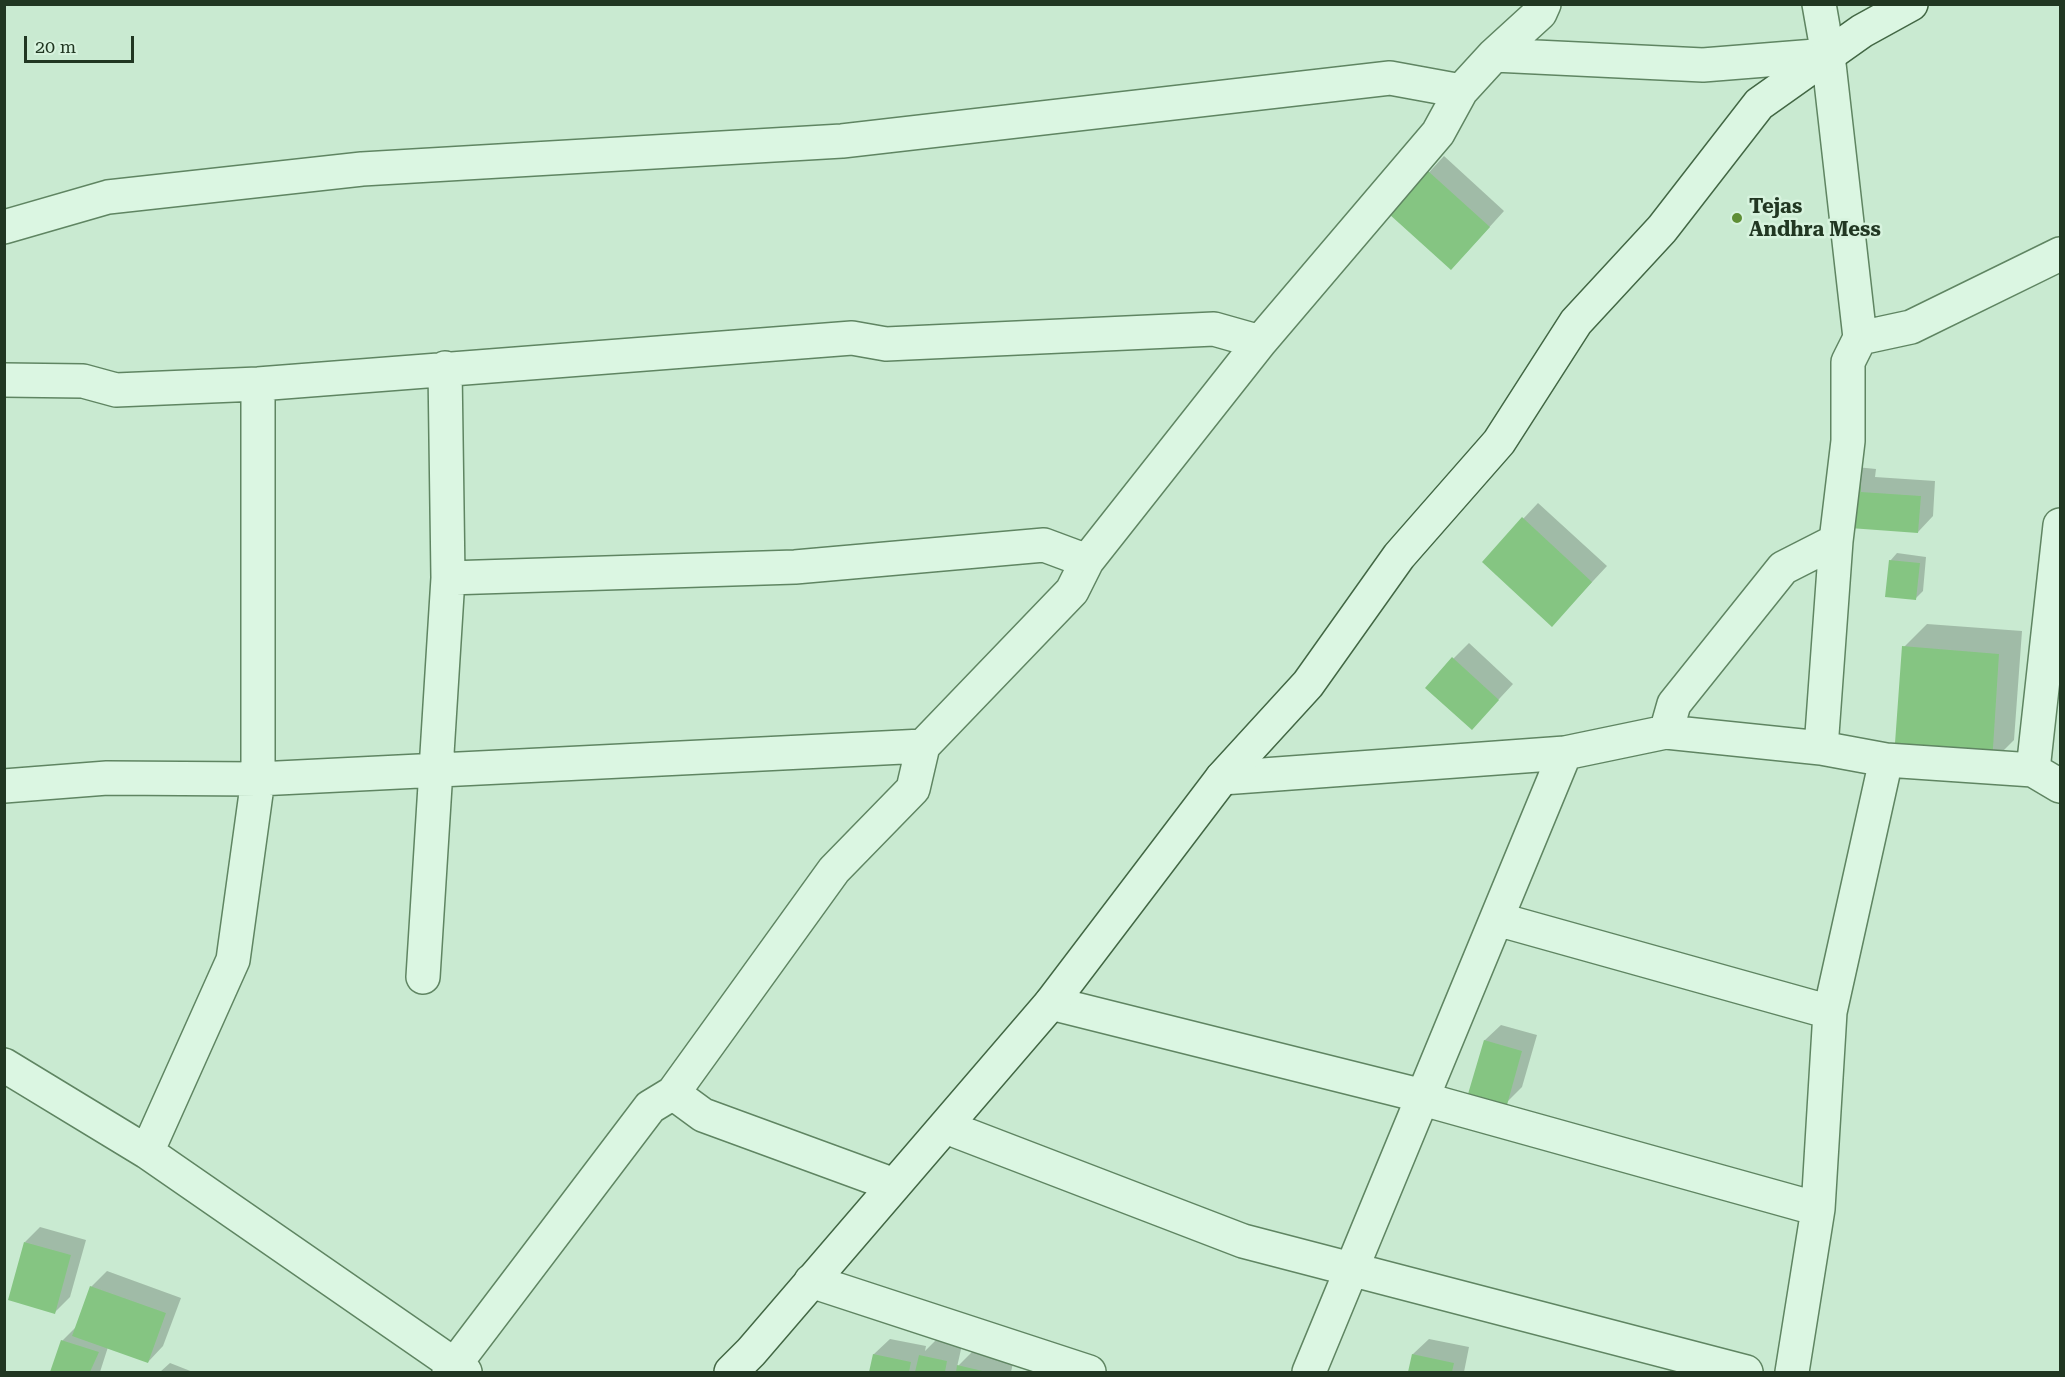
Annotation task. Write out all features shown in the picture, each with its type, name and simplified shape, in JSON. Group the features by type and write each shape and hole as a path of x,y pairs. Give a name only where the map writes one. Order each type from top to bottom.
{"street":[{"path":"4,1065 147,1152 456,1370 650,1107 673,1094 834,870 913,789 923,746 1072,591 1087,561 1260,342 1438,133 1461,91 1494,55 1540,13 1544,4"},
{"path":"1819,4 1828,55 1860,338 1848,362 1848,441 1836,541 1821,748"},
{"path":"731,1372 946,1127 1051,1003 1222,778 1308,684 1399,556 1499,442 1576,322 1662,229 1759,104 1862,31 1911,4"},
{"path":"1494,55 1703,64 1828,55"},
{"path":"4,227 108,197 362,169 842,141 1390,78 1461,91"},
{"path":"1860,338 1911,327 2061,254"},
{"path":"4,380 83,381 116,390 258,384 852,338 886,344 1214,329 1260,342"},
{"path":"423,977 448,578 444,368"},
{"path":"147,1152 233,960 258,779 258,384"},
{"path":"2033,770 2061,525"},
{"path":"1666,732 1674,704 1783,568 1836,541"},
{"path":"448,578 795,567 1044,545 1087,561"},
{"path":"1222,778 1565,753 1666,732 1821,748 1886,760 2033,770 2061,786"},
{"path":"4,786 107,778 258,779 923,746"},
{"path":"1309,1372 1565,753"},
{"path":"1792,1372 1818,1209 1830,1011 1886,760"},
{"path":"1497,919 1830,1011"},
{"path":"1051,1003 1424,1096 1423,1099 1818,1209"},
{"path":"673,1094 703,1115 894,1185"},
{"path":"946,1127 1243,1240 1746,1372"},
{"path":"811,1281 1089,1372"}],"building":[{"path":"1428,171 1490,227 1451,270 1389,214"},
{"path":"1839,482 1861,484 1861,492 1921,496 1918,533 1836,527"},
{"path":"1522,517 1592,582 1552,627 1482,562"},
{"path":"1889,560 1920,563 1916,600 1885,597"},
{"path":"1902,646 1999,654 1992,764 1894,757"},
{"path":"1452,657 1499,700 1472,730 1425,688"},
{"path":"1484,1040 1522,1051 1507,1105 1468,1094"},
{"path":"24,1242 71,1255 55,1314 8,1300"},
{"path":"90,1286 166,1313 148,1363 72,1336"},
{"path":"61,1340 99,1352 90,1372 50,1372"},
{"path":"873,1354 911,1362 909,1372 869,1372"},
{"path":"1412,1354 1454,1363 1452,1372 1408,1372"},
{"path":"919,1355 947,1361 945,1372 915,1372"},
{"path":"957,1365 987,1372 956,1372"}],"place":[{"name":"Tejas Andhra Mess","path":"1737,218"}]}
